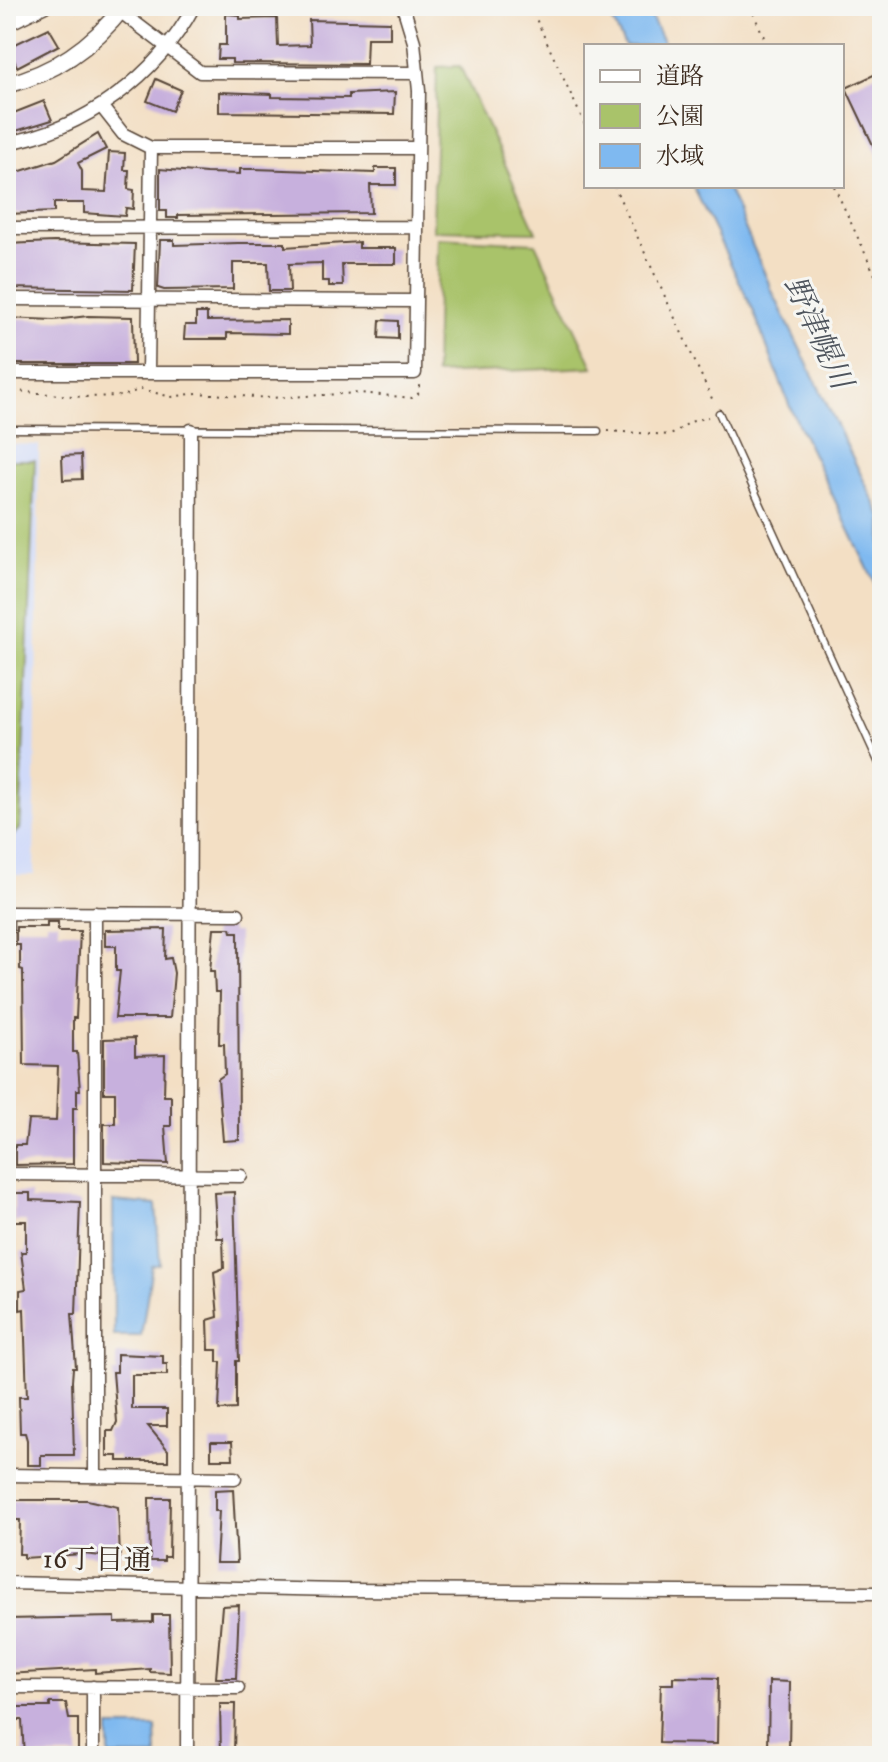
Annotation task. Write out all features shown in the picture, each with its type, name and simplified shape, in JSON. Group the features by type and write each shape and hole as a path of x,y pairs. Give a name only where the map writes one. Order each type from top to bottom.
{"street":[{"path":"6,25 45,6"},
{"path":"6,143 48,132 101,106 135,81 166,49 194,6"},
{"path":"6,373 415,373 417,73 414,42 403,6"},
{"path":"6,85 58,66 81,51 119,8 166,49 200,72 417,73"},
{"path":"101,106 123,134 151,148 418,148"},
{"path":"148,373 151,148"},
{"path":"6,228 416,227"},
{"path":"6,299 416,301"},
{"path":"187,1756 191,430"},
{"path":"6,979 6,913 238,914"},
{"path":"95,913 95,1476"},
{"path":"6,1174 241,1176"},
{"path":"6,1475 235,1478"},
{"name":"16丁目通","path":"6,1583 882,1593"},
{"path":"6,1687 238,1688"},
{"path":"93,1687 93,1756"}],"lane":[{"path":"719,413 882,770"},
{"path":"6,429 598,431"}],"path":[{"path":"530,6 584,123"},
{"path":"750,6 767,44"},
{"path":"598,431 671,435 690,422 719,413 615,188"},
{"path":"835,188 882,290"},
{"path":"6,390 82,397 123,396 141,389 171,397 197,393 270,398 359,393 412,398 419,393 415,373"}],"shaded area":[{"path":"6,444 39,445 34,875 6,875"}],"green space":[{"path":"460,66 536,232 433,230 437,67"},
{"path":"438,238 535,243 593,367 435,374"},
{"path":"6,460 35,460 20,829 6,842"}],"water":[{"path":"605,6 646,6 664,44 624,44"},
{"path":"694,188 728,188 773,293 882,518 882,598 790,407 753,310"},
{"path":"113,1201 156,1205 160,1264 152,1266 141,1336 114,1336"},
{"path":"109,1727 156,1727 157,1756 109,1756"}],"building":[{"path":"226,14 240,15 240,19 277,18 278,46 310,45 309,20 390,22 390,38 367,38 366,64 232,63 232,59 218,59 219,45 226,45"},
{"path":"49,28 59,45 17,67 9,47"},
{"path":"882,71 882,164 846,88"},
{"path":"156,79 181,90 172,111 147,101"},
{"path":"219,92 272,94 272,97 349,98 349,94 395,92 394,114 219,112"},
{"path":"44,101 52,120 6,134 6,116"},
{"path":"98,134 106,149 78,163 82,171 82,191 106,192 109,152 125,153 124,170 129,170 128,189 134,190 133,209 126,208 125,216 110,215 84,213 84,203 54,203 54,212 8,214 6,170 21,171 56,160"},
{"path":"375,168 396,168 396,185 370,185 371,213 178,215 178,218 167,218 167,211 160,211 160,169 240,174 240,169 375,173"},
{"path":"160,240 174,240 174,245 285,243 285,247 359,242 359,248 396,248 396,264 342,264 343,286 329,286 329,281 322,281 322,263 289,264 290,291 269,291 268,263 233,263 233,289 164,290 158,288"},
{"path":"6,244 135,244 133,290 6,288"},
{"path":"196,313 207,313 207,321 288,320 288,334 227,333 227,339 184,339 185,325 196,325"},
{"path":"88,316 133,317 134,364 6,364 6,318 54,320"},
{"path":"380,320 398,321 398,339 379,338"},
{"path":"81,455 82,479 63,480 62,456"},
{"path":"47,922 58,922 58,931 80,931 73,1052 77,1052 80,1090 77,1090 77,1108 73,1108 73,1164 15,1165 15,1145 25,1145 28,1120 56,1121 58,1066 24,1065 23,970 20,969 20,945 16,945 16,927 47,927"},
{"path":"214,928 231,928 232,932 238,932 239,1140 223,1141 218,1079 225,1074 224,1044 219,1044 220,992 215,992 214,971 210,971"},
{"path":"166,929 165,959 171,958 174,973 170,1018 115,1018 120,971 116,971 116,946 105,946 105,930"},
{"path":"135,1038 135,1056 165,1055 164,1096 171,1096 171,1126 165,1126 168,1164 104,1162 104,1124 115,1124 115,1093 104,1093 104,1039"},
{"path":"234,1192 239,1361 236,1361 236,1409 219,1410 221,1362 217,1362 217,1350 209,1350 208,1320 218,1317 214,1272 224,1268 223,1238 217,1238 214,1193"},
{"path":"14,1193 30,1193 30,1200 80,1202 76,1314 72,1314 76,1368 73,1368 72,1381 74,1455 41,1455 41,1465 27,1465 27,1440 25,1433 20,1433 19,1397 27,1397 24,1309 20,1310 20,1290 26,1289 21,1252 26,1252 26,1221 14,1221"},
{"path":"117,1354 163,1356 163,1364 167,1364 167,1375 132,1375 132,1409 167,1409 167,1426 148,1426 168,1450 168,1461 118,1461 118,1456 107,1456 107,1431 113,1431 117,1422 113,1372 117,1372"},
{"path":"211,1442 232,1442 233,1459 211,1459"},
{"path":"233,1489 237,1563 216,1563 219,1511 215,1511 215,1490"},
{"path":"149,1498 170,1498 169,1557 164,1557 164,1561 150,1561"},
{"path":"6,1500 87,1500 118,1507 120,1558 83,1554 24,1558 24,1554 19,1554 20,1520 6,1520"},
{"path":"239,1605 236,1678 216,1678 222,1606"},
{"path":"153,1615 169,1615 170,1673 150,1672 150,1669 95,1673 95,1669 6,1674 6,1619 115,1617 115,1623 153,1622"},
{"path":"673,1677 718,1678 717,1744 659,1743 661,1684 673,1684"},
{"path":"769,1681 790,1682 789,1752 768,1751"},
{"path":"50,1703 66,1703 69,1719 78,1719 78,1756 24,1756 22,1720 13,1720 13,1707 50,1707"},
{"path":"220,1704 235,1704 234,1756 221,1756"}],"water label":[{"name":"野津幌川","path":"817,333"}]}
